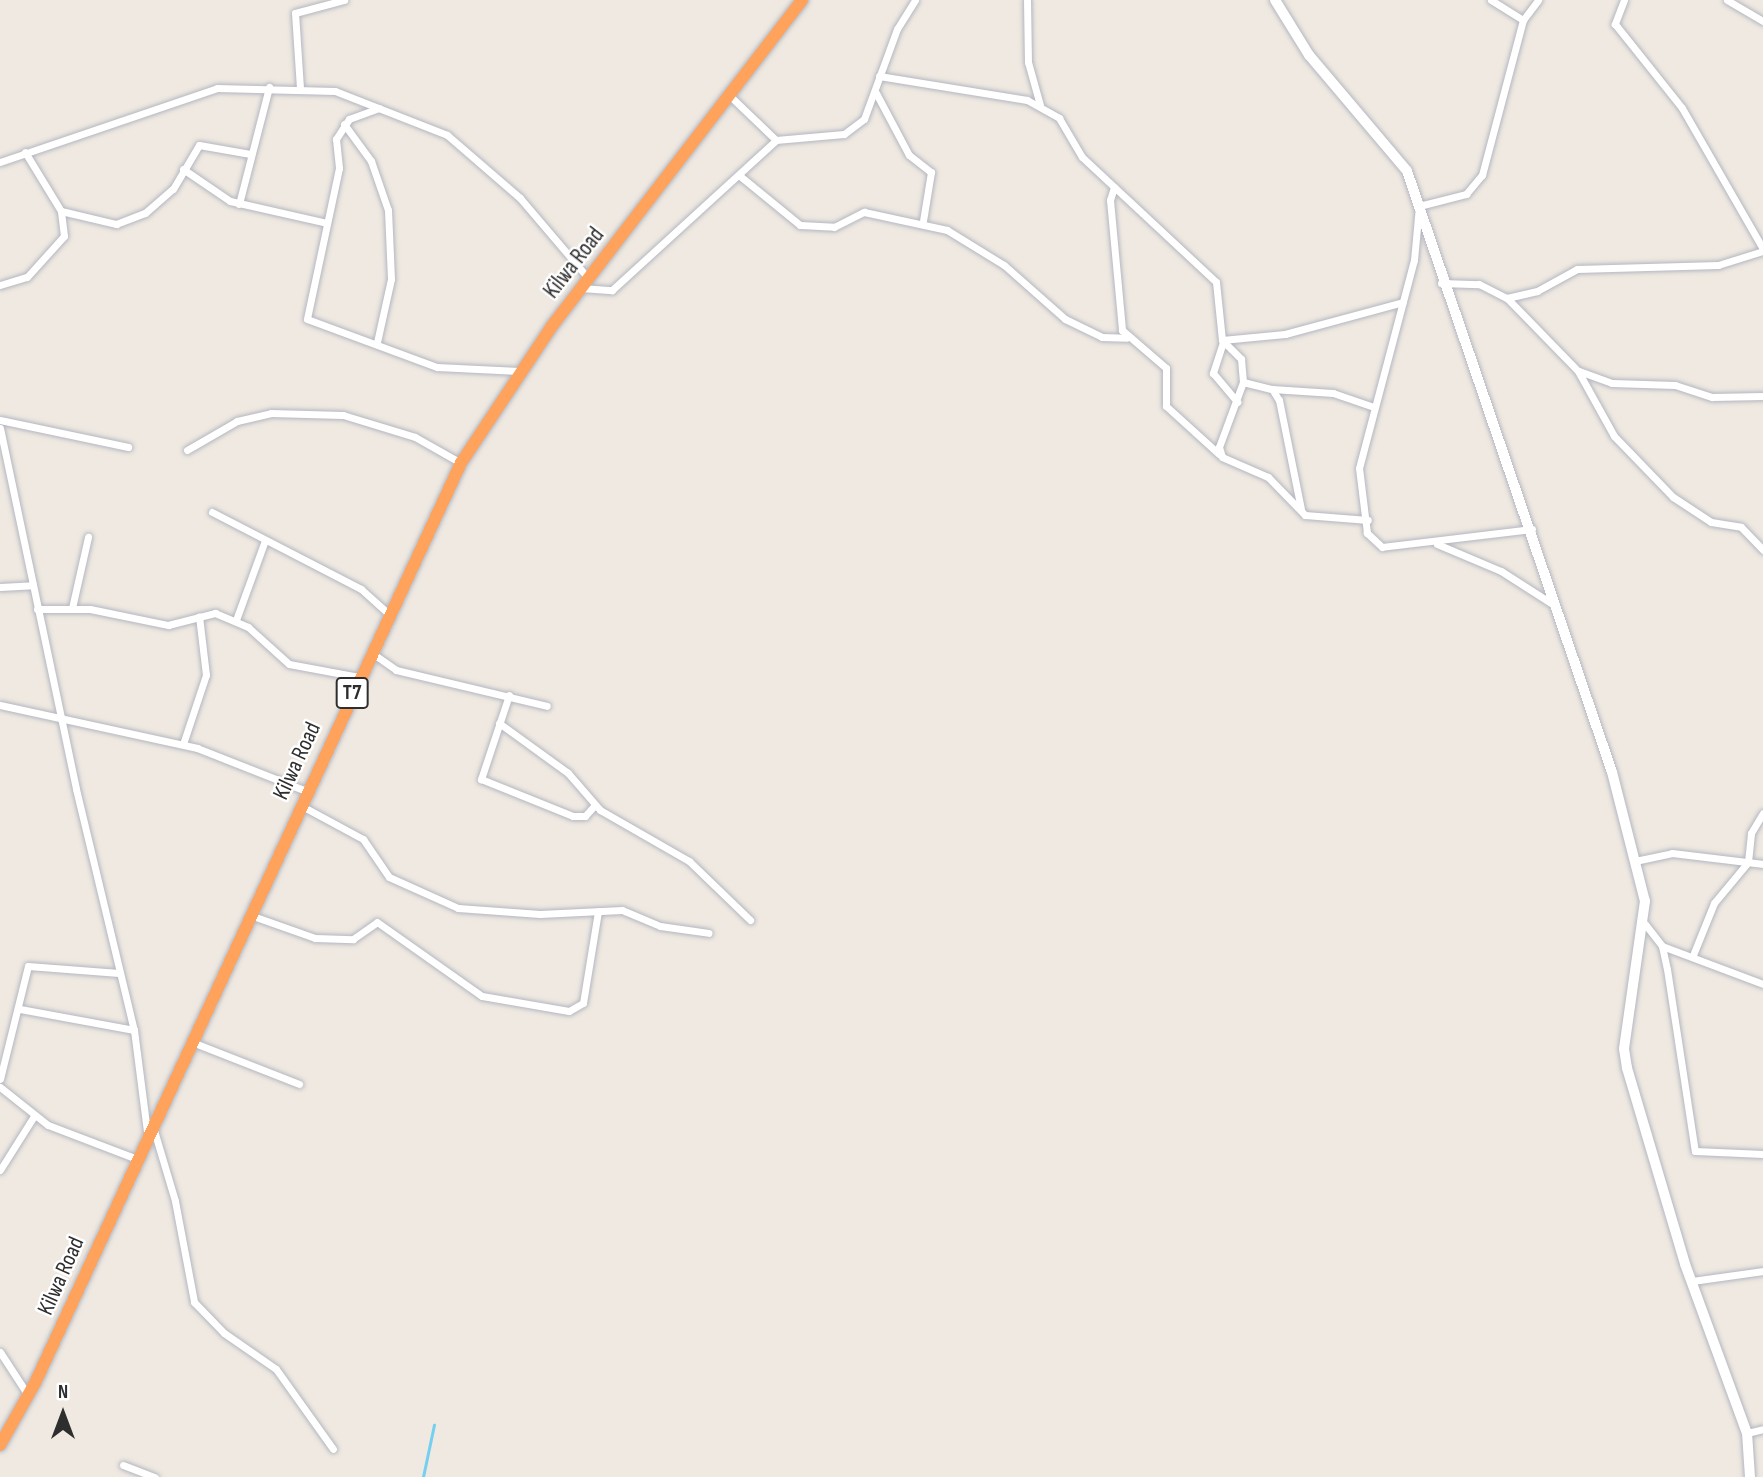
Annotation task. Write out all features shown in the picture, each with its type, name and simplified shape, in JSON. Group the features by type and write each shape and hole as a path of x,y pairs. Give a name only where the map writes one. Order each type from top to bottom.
{"highway":[{"name":"Kilwa Road","path":"0,1444 29,1397 149,1128 461,463 519,371 802,0"}],"street":[{"path":"300,88 295,13 344,0"},
{"path":"0,162 25,152 74,142 218,88 300,88 344,94 421,120 468,151 520,198 585,284 611,290 740,176 776,140 844,134 864,119 876,93 879,76 915,0"},
{"path":"1027,0 1028,62 1040,105 1114,187 1216,282 1222,341 1213,373 1237,402"},
{"path":"1275,0 1308,55 1383,136 1407,171 1440,283 1477,365 1612,772 1635,861 1645,924 1624,1049 1692,1280 1747,1433 1750,1477"},
{"path":"1491,0 1523,20"},
{"path":"1419,206 1466,194 1482,175 1523,20 1538,0"},
{"path":"1507,298 1538,291 1577,269 1718,265 1763,250 1682,107 1615,24 1624,0"},
{"path":"1727,0 1763,21"},
{"path":"879,76 1040,105"},
{"path":"239,204 269,87"},
{"path":"876,93 909,155 931,172 923,221"},
{"path":"728,94 776,140"},
{"path":"379,108 344,124 336,139 339,168 307,319 377,342 437,367 519,371"},
{"path":"344,124 371,161 388,210 391,279 377,342"},
{"path":"61,211 117,224 161,201 201,144 250,154"},
{"path":"0,285 26,277 61,242 61,211 25,152"},
{"path":"183,169 239,204 327,223"},
{"path":"740,176 776,202 787,218 814,229 834,227 864,212 923,221 1004,265 1076,325 1126,338 1164,365 1166,406 1219,454 1268,478 1309,516 1368,520"},
{"path":"1114,187 1116,293 1126,338"},
{"path":"1419,206 1404,302 1371,406 1359,468 1369,537 1381,547 1437,544 1533,529"},
{"path":"1440,283 1479,284 1507,298 1578,371 1614,436 1673,498 1711,522 1741,527 1763,550"},
{"path":"1222,341 1277,336 1404,302"},
{"path":"1219,454 1243,382 1241,359 1222,341"},
{"path":"1578,371 1612,383 1675,385 1712,397 1763,396"},
{"path":"1243,382 1272,389 1333,393 1371,406"},
{"path":"1272,389 1286,421 1301,509"},
{"path":"187,450 237,421 271,413 343,415 415,437 461,463"},
{"path":"0,420 128,447"},
{"path":"1,433 61,718 134,1030 149,1128 176,1201 194,1302 224,1333 276,1369 333,1449"},
{"path":"212,512 264,543 361,589 389,614"},
{"path":"72,608 88,537"},
{"path":"236,620 264,543"},
{"path":"1437,544 1501,571 1555,606"},
{"path":"0,587 33,585"},
{"path":"37,609 72,608 168,625 215,612 236,620 289,664 359,677"},
{"path":"183,744 206,675 199,616"},
{"path":"371,652 396,670 547,706"},
{"path":"509,695 482,780 573,816 585,816 594,805"},
{"path":"0,705 183,744 306,791"},
{"path":"499,723 568,773 594,805 689,861 750,920"},
{"path":"299,805 363,839 389,877 458,908 622,910 660,926 709,933"},
{"path":"1693,955 1714,903 1748,862 1751,833 1763,813"},
{"path":"1635,861 1672,853 1763,864"},
{"path":"249,915 315,938 353,939 377,922 482,996 569,1011 583,1003 597,911"},
{"path":"1645,924 1662,946 1695,1151 1763,1154"},
{"path":"1662,946 1693,955 1763,984"},
{"path":"0,1079 20,1009 25,970 35,964 119,974"},
{"path":"20,1009 134,1030"},
{"path":"190,1041 299,1084"},
{"path":"0,1087 34,1116 137,1159"},
{"path":"0,1170 34,1116"},
{"path":"1692,1280 1763,1271"},
{"path":"0,1352 29,1397"},
{"path":"1747,1433 1763,1429"},
{"path":"123,1465 155,1477"}],"waterway":[{"path":"423,1477 434,1425"}]}
